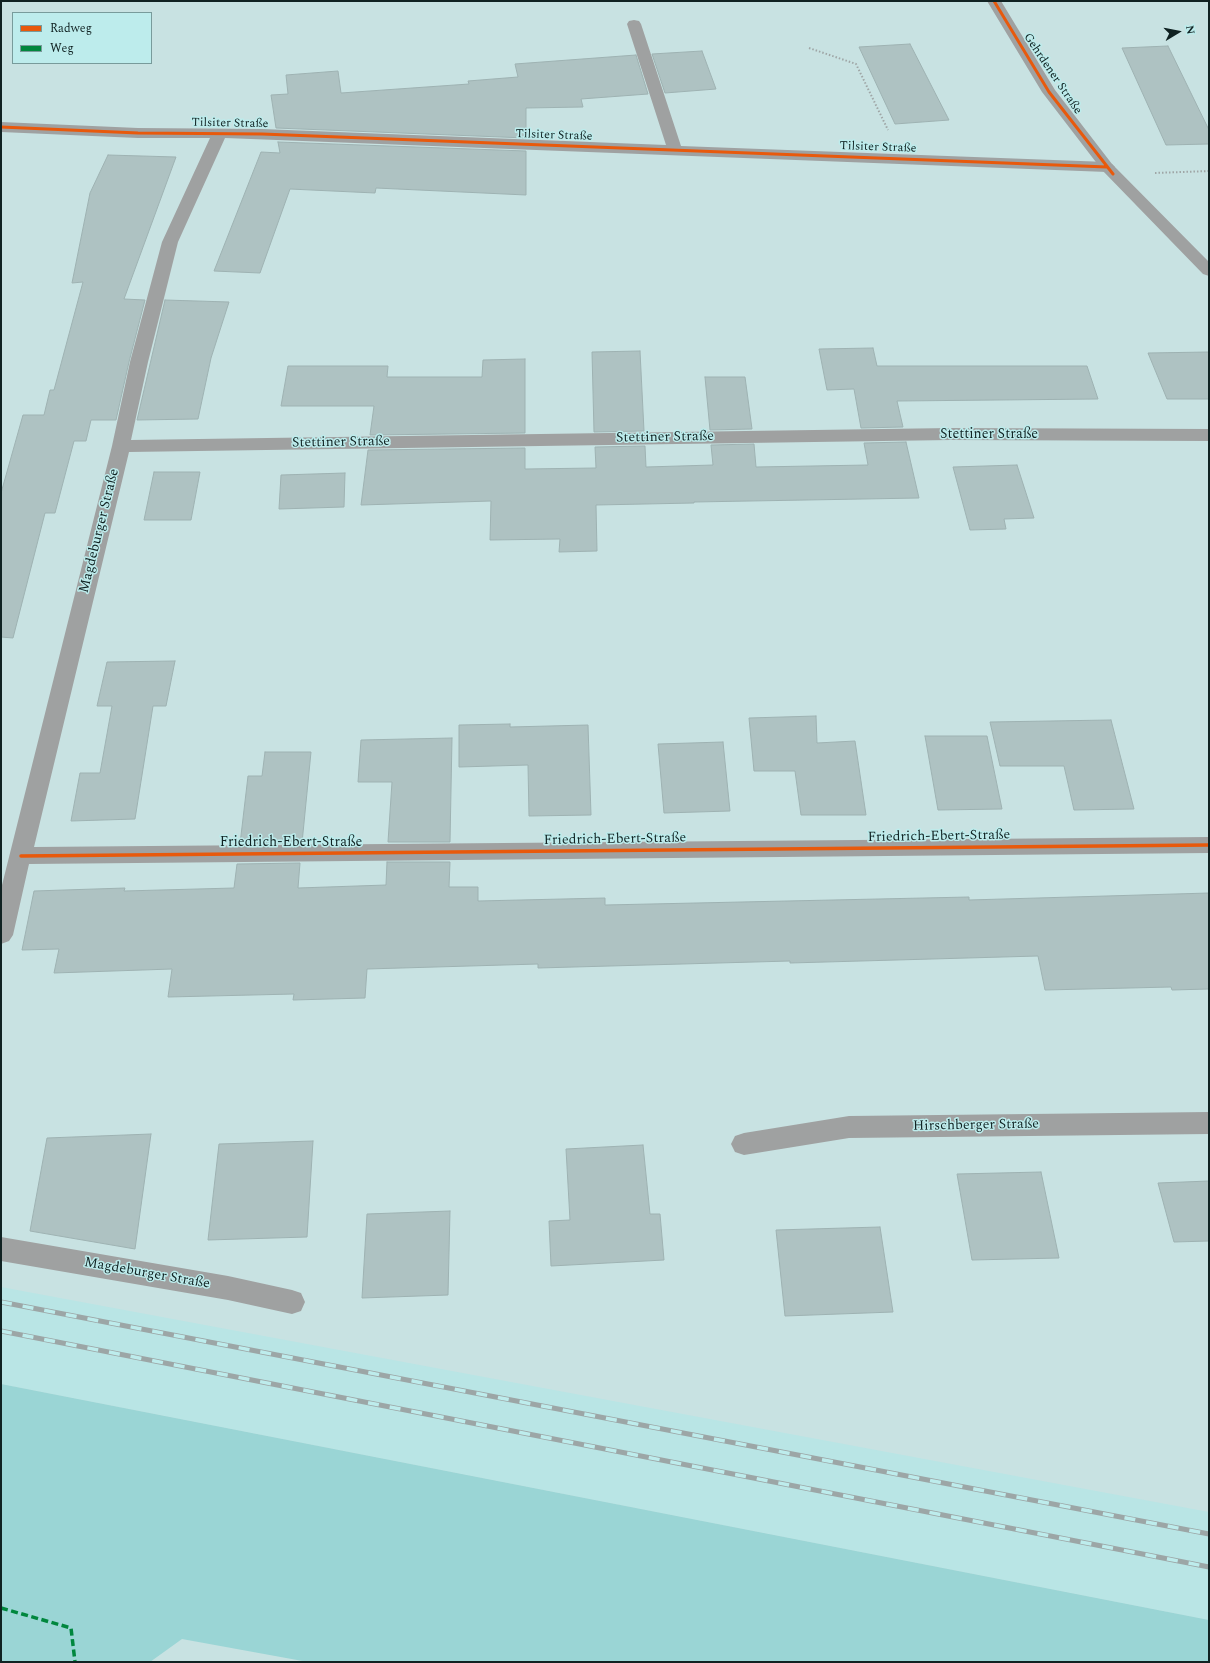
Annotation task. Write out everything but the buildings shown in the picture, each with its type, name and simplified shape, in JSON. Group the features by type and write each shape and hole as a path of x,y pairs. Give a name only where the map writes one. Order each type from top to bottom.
{"street":[{"name":"Gehrdener Straße","path":"997,6 1049,92 1110,171 1209,271"},
{"path":"634,24 676,150"},
{"name":"Tilsiter Straße","path":"1,127 138,133 219,134 676,150 902,159 1110,171"},
{"name":"Magdeburger Straße","path":"1,935 121,446 139,362 170,242 219,134"},
{"name":"Stettiner Straße","path":"121,446 951,434 1209,435"},
{"name":"Friedrich-Ebert-Straße","path":"21,856 1209,845"},
{"name":"Hirschberger Straße","path":"744,1144 849,1127 1209,1123"},
{"name":"Magdeburger Straße","path":"1,1249 228,1288 292,1302"}],"path":[{"path":"809,48 856,64 902,159"},
{"path":"1110,171 1209,171"}],"shaded area":[{"path":"1,1287 1209,1512 1209,1620 1,1384"},
{"path":"1,1384 1209,1620 1209,1662 308,1662 182,1639 150,1662 1,1662"}],"railway":[{"path":"1,1302 1209,1534"},
{"path":"1,1331 1209,1567"}],"marked path":[{"path":"1,1608 71,1628 75,1662"}],"cycle path":[{"path":"994,1 1049,92 1113,174"},
{"path":"1,127 138,133 262,134 1107,167"},
{"path":"21,856 1209,845"}]}
